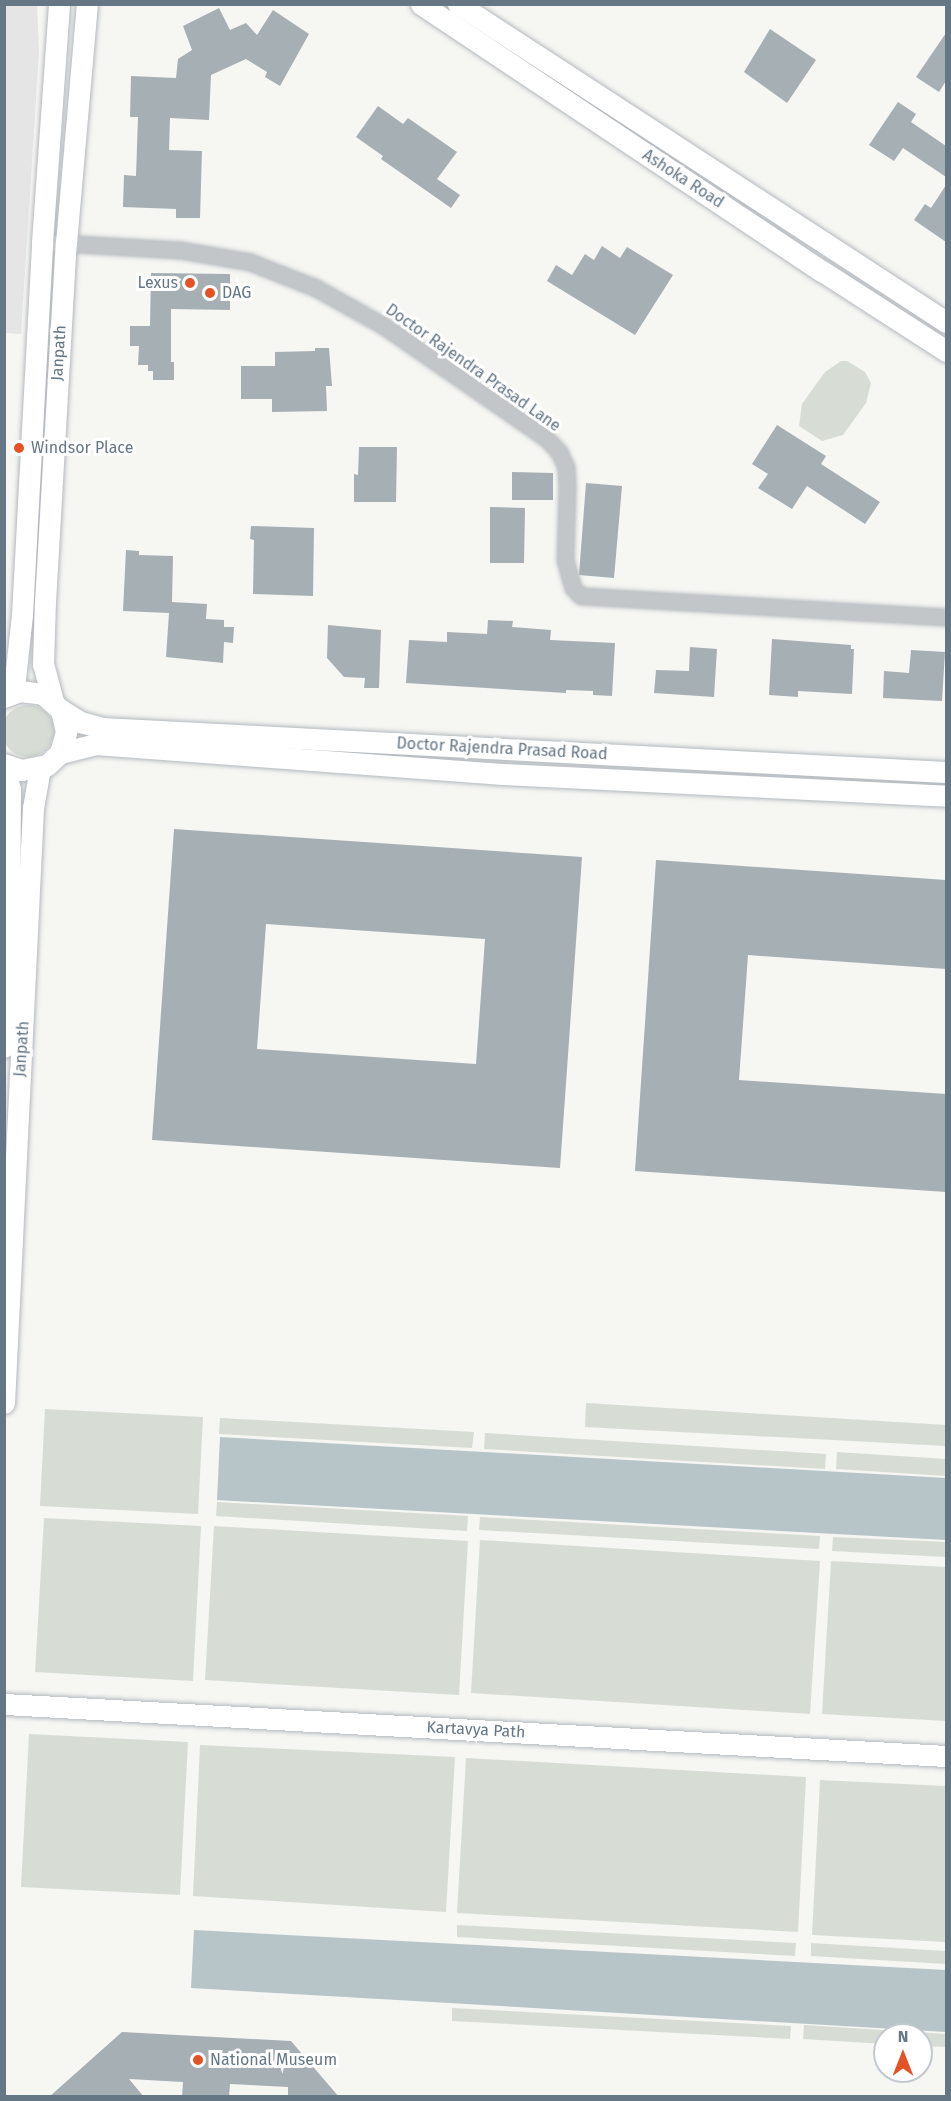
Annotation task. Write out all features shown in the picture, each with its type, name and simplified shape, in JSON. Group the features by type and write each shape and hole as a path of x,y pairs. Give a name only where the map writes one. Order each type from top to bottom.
{"main road":[{"name":"Janpath","path":"6,696 15,679 22,615 42,242 58,4"},
{"name":"Janpath","path":"60,753 66,732 43,664 66,243 87,4"},
{"name":"Ashoka Road","path":"421,4 812,265 946,351"},
{"name":"Ashoka Road","path":"458,4 946,322"},
{"name":"Doctor Rajendra Prasad Road","path":"6,696 32,691 57,705 80,722 102,728 946,772"},
{"name":"Doctor Rajendra Prasad Road","path":"60,753 95,744 503,774 946,796"},
{"path":"4,765 21,770 40,768 60,753"},
{"name":"Janpath","path":"4,765 10,790 10,855 4,1047"},
{"name":"Janpath","path":"4,1403 33,808 40,768"},
{"name":"Kartavya Path","path":"4,1704 946,1756"}],"street":[{"name":"Doctor Rajendra Prasad Lane","path":"42,242 180,250 250,262 316,288 384,326 546,438 559,452 566,467 565,560 573,588 581,596 946,617"}],"shaded area":[{"path":"5,4 37,5 39,51 21,334 5,333"},
{"path":"841,361 847,361 865,372 871,383 866,403 843,435 822,441 799,426 802,404 825,372"},
{"path":"23,705 33,705 47,712 54,731 47,750 33,757 23,757 13,753 6,746 2,736 2,726 6,716 13,709"},
{"path":"586,1403 946,1425 946,1446 585,1427"},
{"path":"45,1409 203,1417 198,1514 40,1506"},
{"path":"220,1418 474,1432 472,1448 219,1434"},
{"path":"485,1433 826,1454 825,1469 484,1449"},
{"path":"220,1437 946,1478 946,1540 217,1500"},
{"path":"837,1452 946,1459 946,1476 836,1469"},
{"path":"217,1502 468,1516 467,1531 216,1516"},
{"path":"480,1517 820,1536 819,1549 479,1530"},
{"path":"44,1518 201,1526 193,1681 35,1672"},
{"path":"214,1526 468,1541 459,1695 205,1680"},
{"path":"833,1537 946,1542 946,1557 832,1551"},
{"path":"480,1540 820,1561 810,1714 471,1693"},
{"path":"831,1561 946,1567 946,1721 822,1714"},
{"path":"29,1734 188,1742 180,1895 21,1887"},
{"path":"200,1745 455,1757 446,1912 193,1896"},
{"path":"466,1758 806,1777 798,1932 457,1913"},
{"path":"820,1780 946,1786 946,1942 812,1935"},
{"path":"457,1925 796,1943 795,1956 457,1937"},
{"path":"194,1930 946,1970 946,2032 933,2031 933,2023 873,2023 873,2028 191,1988"},
{"path":"811,1943 946,1951 946,1964 811,1956"},
{"path":"452,2008 791,2026 790,2039 452,2021"},
{"path":"804,2025 873,2029 873,2043 803,2039"},
{"path":"933,2033 946,2034 946,2047 933,2046"}],"building":[{"path":"219,8 230,30 246,23 257,35 273,10 309,34 280,86 265,77 267,72 246,59 211,75 209,120 170,118 169,150 202,151 200,218 176,218 176,209 123,207 124,175 136,176 138,117 130,117 131,76 176,78 178,59 192,50 183,26"},
{"path":"770,29 816,60 787,103 744,72"},
{"path":"946,33 946,81 939,92 916,77"},
{"path":"898,102 916,114 911,122 946,146 946,177 903,148 894,161 869,145"},
{"path":"378,106 403,124 408,118 457,152 437,179 460,195 451,208 381,159 383,156 356,137"},
{"path":"946,185 946,242 914,220 925,204 931,208"},
{"path":"602,246 620,258 627,247 673,275 635,335 547,281 556,265 572,275 585,254 594,260"},
{"path":"151,273 230,274 230,310 171,309 171,362 174,362 174,380 153,380 153,371 148,371 148,365 138,365 139,346 130,346 130,326 150,326"},
{"path":"315,348 329,348 332,386 326,386 327,411 272,412 272,399 241,399 241,366 275,366 275,352 315,351"},
{"path":"777,425 826,456 821,464 880,502 865,524 807,486 792,509 758,488 768,474 752,464"},
{"path":"359,447 397,447 396,502 354,502 354,474 358,475"},
{"path":"512,472 553,473 553,500 512,500"},
{"path":"586,483 622,486 614,578 579,575"},
{"path":"490,507 525,508 524,563 490,563"},
{"path":"251,526 314,528 313,596 253,594 254,540 250,539"},
{"path":"126,550 139,551 139,555 173,556 172,602 207,604 206,619 224,620 224,627 234,627 233,643 224,642 223,663 166,657 169,613 123,611"},
{"path":"488,620 513,621 512,627 551,630 550,640 615,643 612,696 593,695 593,691 566,690 566,693 406,683 409,640 447,642 447,632 487,634"},
{"path":"328,625 381,630 379,688 364,688 365,678 344,677 327,658"},
{"path":"772,639 851,645 851,649 854,649 852,694 798,691 798,697 769,695"},
{"path":"690,647 717,649 714,697 654,693 656,670 689,671"},
{"path":"911,650 945,652 942,701 883,698 884,671 909,673"},
{"path":"174,829 582,857 560,1168 152,1140","holes":["266,924 485,939 476,1064 257,1049"]},
{"path":"656,860 946,880 946,969 748,955 739,1080 946,1094 946,1192 635,1171"},
{"name":"National Museum","path":"122,2032 291,2041 339,2097 288,2097 288,2087 230,2084 229,2097 182,2097 183,2082 129,2079 144,2097 49,2097"}],"place":[{"name":"Lexus","path":"190,283"},
{"name":"DAG","path":"210,293"},
{"name":"Windsor Place","path":"19,448"},
{"name":"National Museum","path":"198,2060"}]}
